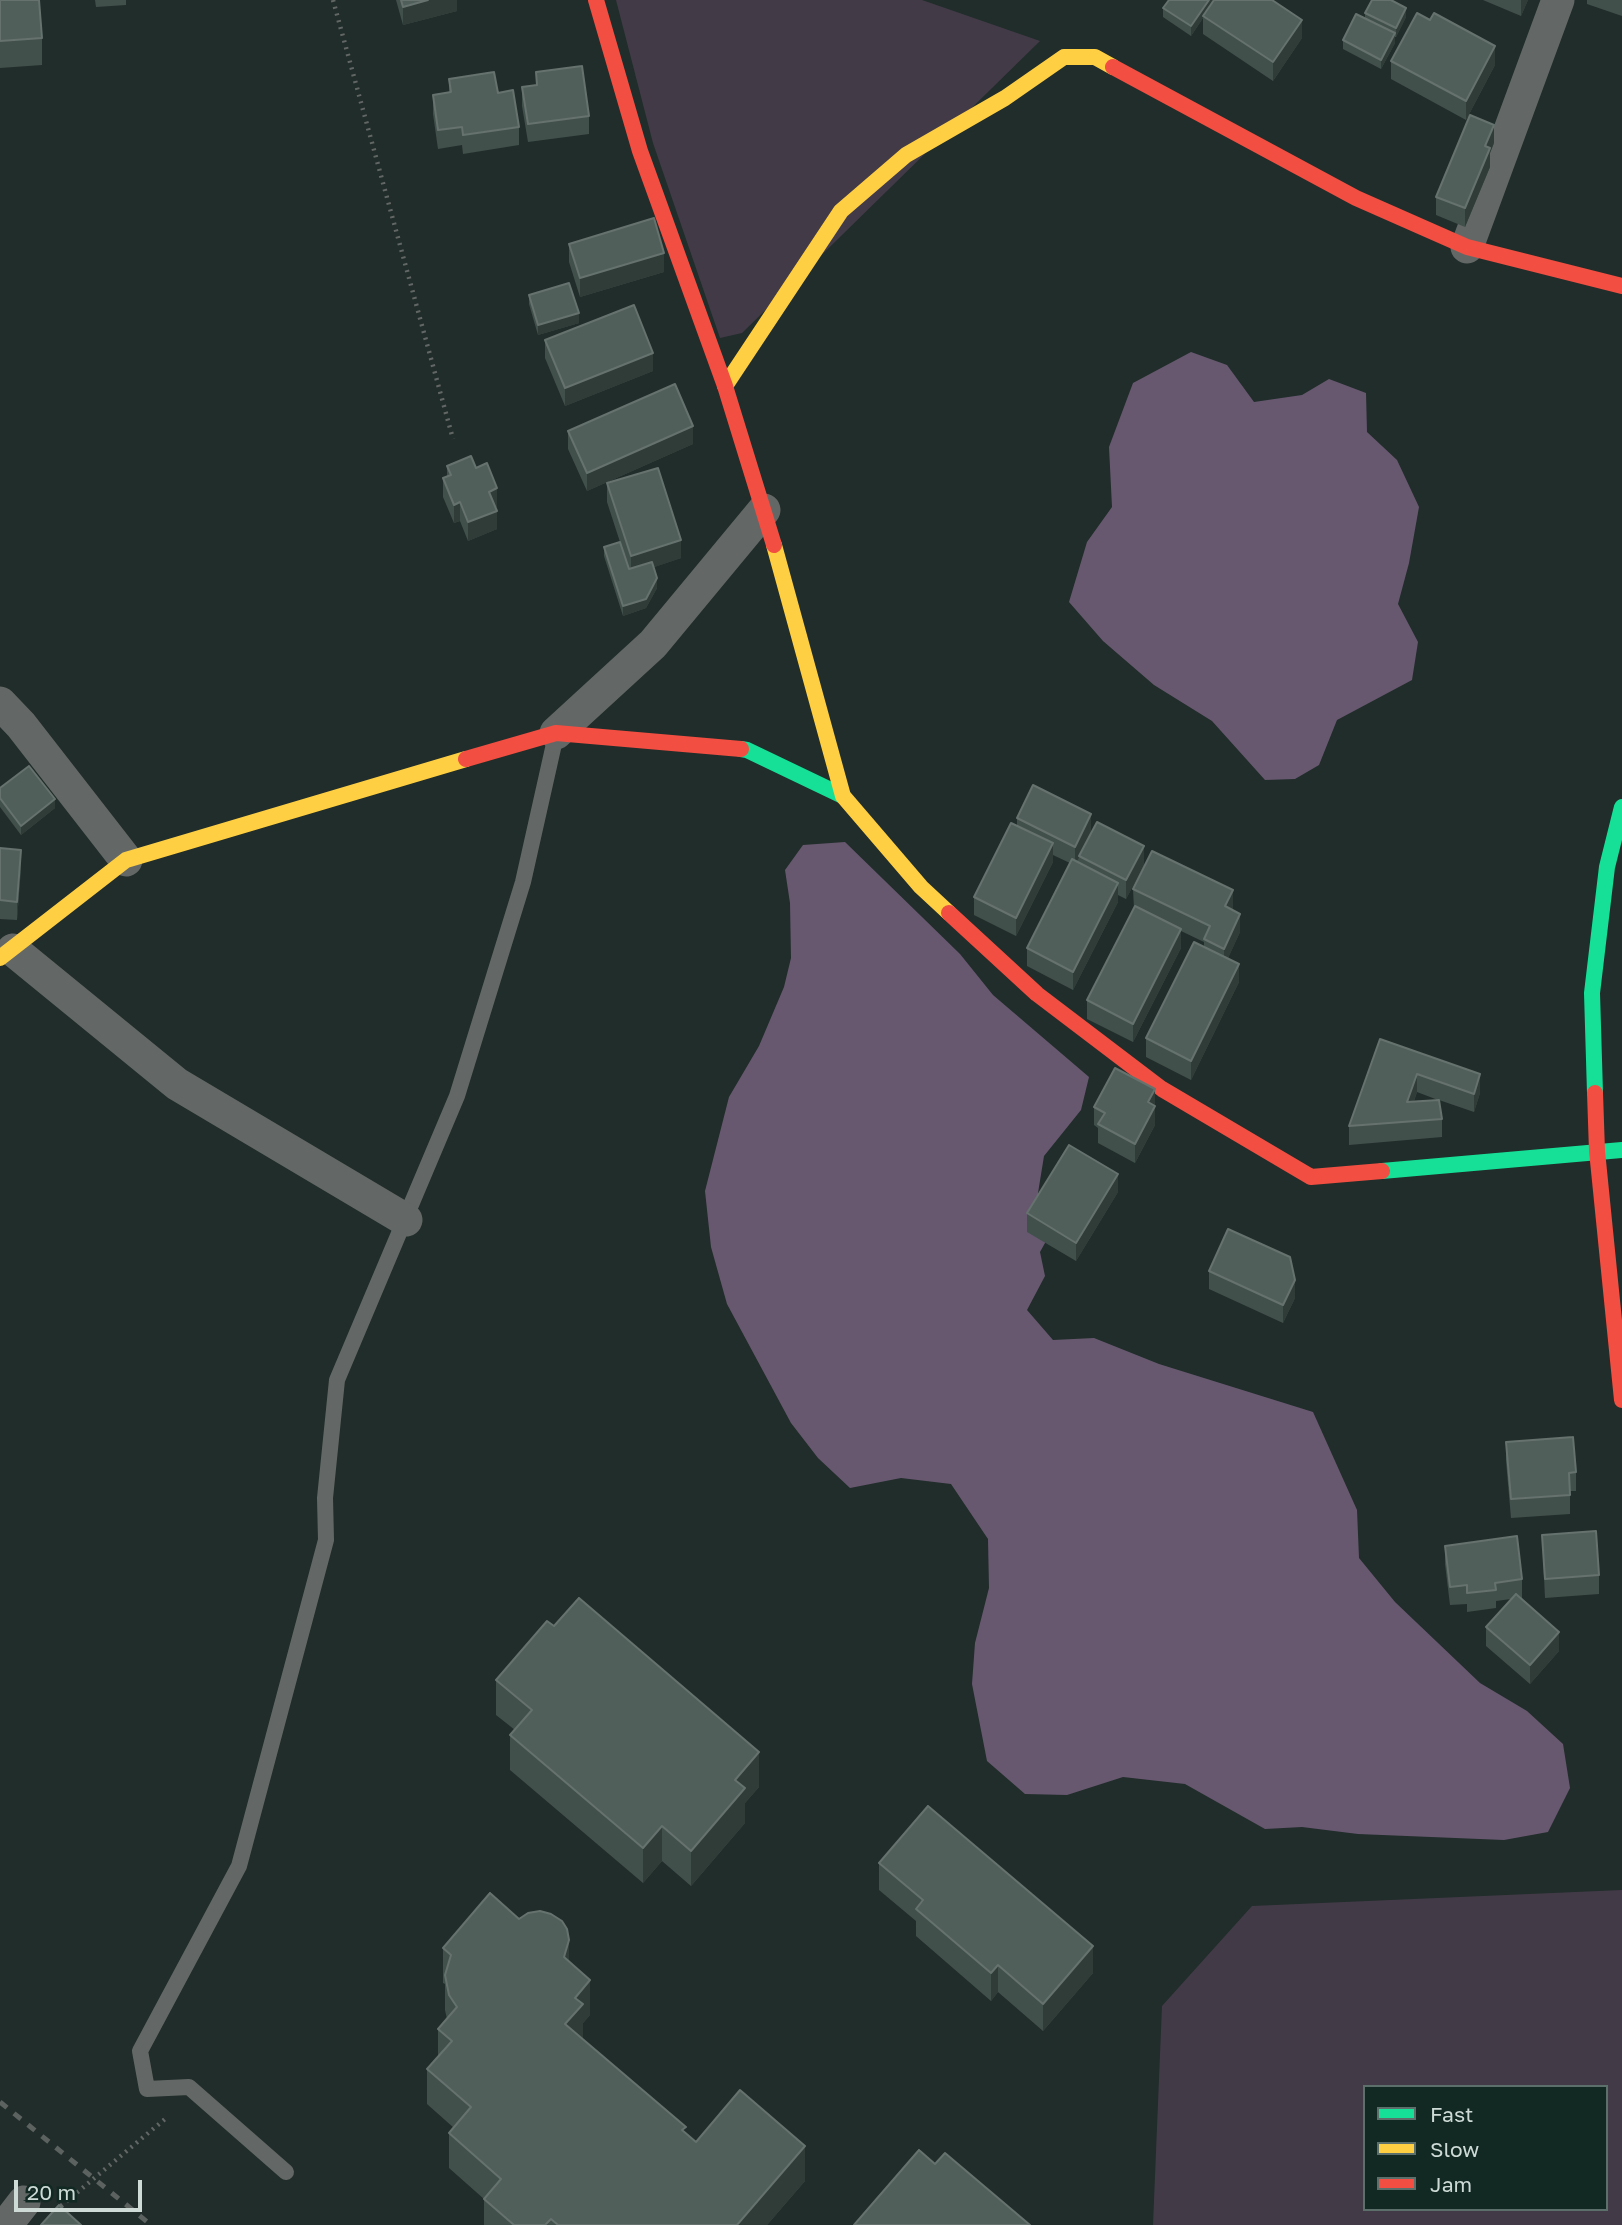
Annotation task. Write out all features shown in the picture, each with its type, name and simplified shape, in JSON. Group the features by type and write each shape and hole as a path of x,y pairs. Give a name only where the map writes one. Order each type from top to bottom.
{"street":[{"path":"596,0 640,151 724,386 764,510 843,796"},
{"path":"1467,247 1558,0"},
{"path":"724,386 775,314 841,211 906,156 1005,98 1064,57 1095,57 1356,198 1467,247 1622,286"},
{"path":"556,733 653,644 764,510"},
{"path":"0,703 21,724 127,860"},
{"path":"406,1220 177,1084 6,954 127,860 352,791 556,733 747,751 843,796 921,887 1037,994 1162,1089 1311,1178 1622,1150"},
{"path":"1622,807 1607,867 1592,993 1597,1152 1622,1400"}],"lane":[{"path":"286,2172 189,2087 147,2089 139,2051 239,1866 326,1540 325,1498 337,1380 457,1096 523,882 556,733"}],"path":[{"path":"333,0 453,439"},
{"path":"28,2213 170,2115"}],"shaded area":[{"path":"616,0 922,0 1040,41 742,333 720,338 653,143"},
{"path":"1191,352 1227,365 1254,402 1302,395 1329,379 1366,393 1367,432 1397,460 1419,507 1398,604 1418,642 1412,680 1337,720 1319,765 1295,779 1265,780 1212,721 1154,685 1103,641 1069,602 1087,542 1112,507 1109,447 1133,383"},
{"path":"845,842 960,954 993,995 1089,1077 1081,1110 1044,1156 1038,1193 1055,1225 1040,1252 1045,1276 1027,1310 1053,1340 1094,1338 1159,1364 1313,1412 1357,1510 1359,1558 1395,1602 1480,1683 1527,1711 1563,1744 1570,1788 1548,1832 1504,1840 1358,1834 1302,1827 1265,1829 1185,1784 1123,1777 1067,1795 1025,1794 987,1761 972,1684 975,1643 989,1588 988,1539 951,1484 901,1478 850,1488 818,1458 791,1423 727,1304 711,1247 705,1191 729,1097 759,1046 784,987 791,958 790,903 785,870 803,845"},
{"path":"1622,1890 1622,2225 1153,2225 1162,2006 1252,1906"}],"building":[{"path":"0,0 39,0 42,38 0,41"},
{"path":"401,0 428,0 403,7"},
{"path":"1169,0 1209,0 1191,26 1163,8"},
{"path":"1214,0 1272,0 1302,20 1273,62 1203,16"},
{"path":"1372,0 1391,0 1406,8 1396,28 1365,13"},
{"path":"1417,13 1430,20 1434,13 1495,46 1466,101 1391,61"},
{"path":"1356,14 1395,33 1381,60 1343,40"},
{"path":"582,66 589,116 528,124 522,87 537,85 536,72"},
{"path":"494,72 498,93 513,90 519,127 463,135 462,127 438,130 433,95 451,92 449,79"},
{"path":"1470,115 1494,125 1485,146 1490,148 1465,208 1436,197"},
{"path":"654,218 664,253 580,278 569,244"},
{"path":"569,283 579,313 538,325 529,295"},
{"path":"634,305 653,353 565,388 545,340"},
{"path":"675,384 693,426 587,473 568,431"},
{"path":"471,456 476,468 487,463 497,488 489,492 497,511 468,522 460,502 454,505 443,478 451,475 447,466"},
{"path":"658,468 681,540 631,556 607,483"},
{"path":"620,542 629,569 652,562 657,578 646,599 623,606 604,547"},
{"path":"29,766 55,799 21,826 0,798 0,788"},
{"path":"1033,785 1091,814 1075,847 1017,818"},
{"path":"1097,822 1144,846 1126,880 1079,856"},
{"path":"1011,823 1053,843 1016,918 974,897"},
{"path":"0,848 21,850 17,902 0,900"},
{"path":"1152,851 1233,890 1225,906 1240,914 1224,949 1204,939 1210,926 1133,889"},
{"path":"1072,859 1118,883 1073,972 1027,948"},
{"path":"1135,906 1181,929 1133,1024 1087,1000"},
{"path":"1194,942 1239,964 1191,1061 1146,1038"},
{"path":"1380,1039 1480,1074 1474,1094 1417,1074 1407,1102 1439,1100 1442,1119 1349,1126"},
{"path":"1115,1068 1155,1089 1148,1102 1155,1106 1135,1144 1098,1124 1105,1113 1094,1107"},
{"path":"1069,1145 1118,1174 1076,1243 1027,1213"},
{"path":"1228,1229 1290,1257 1295,1280 1283,1305 1209,1271"},
{"path":"1573,1437 1576,1472 1569,1473 1570,1495 1511,1499 1506,1442"},
{"path":"1596,1531 1599,1575 1545,1579 1542,1535"},
{"path":"1517,1536 1522,1579 1495,1583 1496,1590 1467,1593 1467,1585 1450,1587 1445,1546"},
{"path":"1516,1594 1559,1632 1530,1665 1486,1627"},
{"path":"579,1598 759,1752 735,1780 745,1788 691,1851 662,1826 643,1848 510,1735 532,1710 496,1680 547,1621 554,1626"},
{"path":"928,1806 1093,1946 1043,2004 998,1965 991,1973 916,1909 923,1900 879,1863"},
{"path":"490,1893 519,1919 528,1913 540,1911 562,1921 569,1940 564,1957 590,1980 575,1998 583,2004 565,2024 686,2127 682,2130 696,2142 740,2090 805,2146 737,2225 558,2225 551,2219 545,2225 514,2225 484,2199 501,2179 449,2133 471,2107 427,2069 452,2041 438,2029 457,2007 449,1995 445,1975 451,1955 443,1948"},
{"path":"919,2150 935,2164 945,2153 1030,2225 854,2225"},
{"path":"59,2205 81,2225 41,2225"}],"railway":[{"path":"0,2102 151,2225"}],"traffic: fast":[{"path":"741,749 843,796"},
{"path":"1595,1093 1592,993 1607,867 1622,807"},
{"path":"1382,1171 1622,1150"}],"traffic: slow":[{"path":"725,386 841,211 906,155 1005,98 1064,57 1095,57 1113,67"},
{"path":"774,545 843,796 921,887 949,913"},
{"path":"0,958 126,860 466,759"}],"traffic: jam":[{"path":"596,0 640,151 725,386 774,545"},
{"path":"1113,67 1356,198 1467,247 1622,286"},
{"path":"466,759 556,733 741,749"},
{"path":"949,913 1037,994 1162,1089 1311,1177 1382,1171"},
{"path":"1595,1093 1597,1151 1622,1400"}]}
